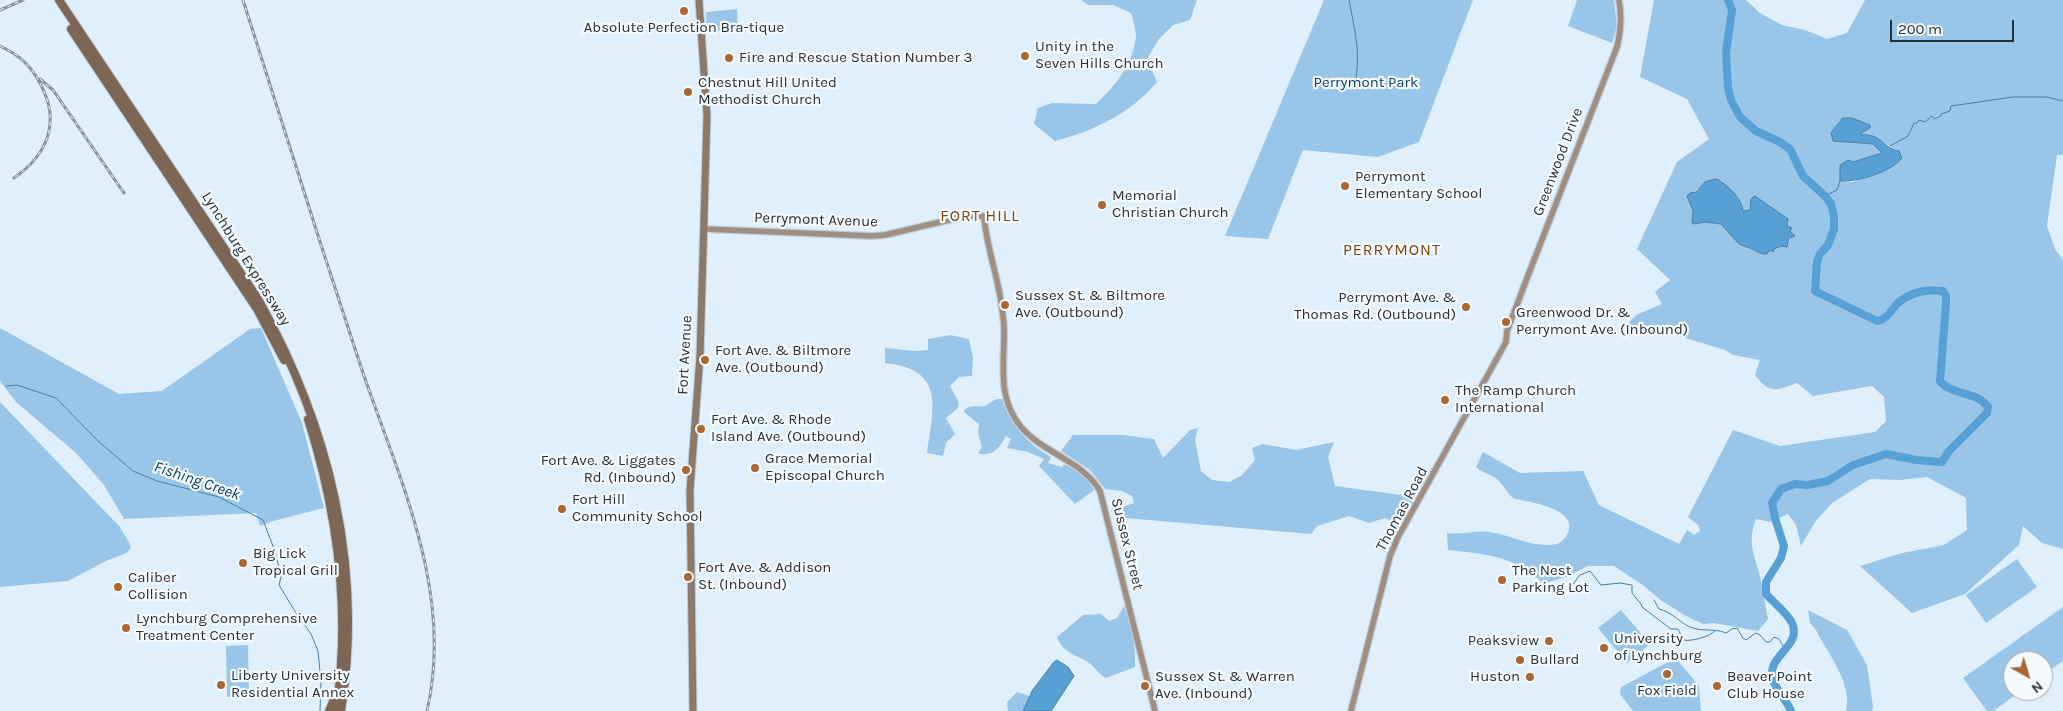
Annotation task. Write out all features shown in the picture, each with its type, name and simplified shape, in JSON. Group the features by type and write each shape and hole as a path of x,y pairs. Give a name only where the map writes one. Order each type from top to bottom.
{"highway":[{"name":"Lynchburg Expressway","path":"53,0 78,42 257,309 284,358 295,384 316,446 334,519 342,591 340,680 336,711"},
{"name":"Lynchburg Expressway","path":"58,0 258,299 277,333 301,386 332,481 345,561 348,646 342,711"},
{"path":"329,711 340,680"}],"main road":[{"name":"Fort Avenue","path":"693,711 690,490 700,356 707,116 699,0"}],"street":[{"name":"Greenwood Drive","path":"1507,331 1616,47 1621,30 1619,0"},
{"name":"Perrymont Avenue","path":"705,229 872,236 885,235 966,216 984,216"},
{"name":"Sussex Street","path":"984,216 985,231 1001,300 1004,328 1003,385 1008,405 1026,433 1085,472 1100,491 1155,711"},
{"name":"Thomas Road","path":"1351,711 1390,556 1398,537 1506,342 1507,331"}],"green space":[{"path":"1081,0 1197,0 1190,20 1173,25 1159,39 1147,59 1157,82 1147,93 1124,112 1098,126 1055,141 1034,124 1038,108 1052,103 1096,104 1122,74 1131,56 1136,37 1131,13 1113,5 1088,5"},
{"name":"Perrymont Park","path":"1324,0 1473,0 1419,142 1378,157 1303,150 1268,239 1225,236"},
{"path":"1577,0 1614,0 1617,26 1612,43 1568,26"},
{"path":"1654,0 1746,0 1760,13 1782,25 1805,30 1827,39 1847,33 1865,0 2063,0 2063,155 2057,155 2047,226 2055,249 2063,260 2063,549 2042,543 2023,526 2019,545 1965,594 1912,613 1860,566 1902,553 1944,545 1967,530 1966,498 1927,477 1900,480 1870,479 1832,503 1815,522 1801,546 1796,525 1788,514 1771,522 1756,519 1753,527 1752,548 1760,576 1768,619 1758,631 1714,623 1703,624 1662,601 1644,586 1614,566 1588,566 1566,577 1543,584 1534,575 1512,562 1486,555 1448,550 1447,533 1489,532 1540,545 1549,545 1561,542 1569,530 1569,522 1558,511 1540,504 1515,499 1498,480 1476,467 1483,452 1520,473 1583,471 1599,505 1679,544 1687,530 1694,535 1700,531 1698,525 1688,517 1733,430 1780,446 1875,432 1886,421 1884,397 1872,386 1813,396 1797,383 1784,388 1773,389 1765,385 1755,375 1760,360 1733,355 1725,350 1659,330 1631,334 1625,327 1636,315 1662,304 1655,292 1670,280 1637,249 1677,162 1709,139 1687,99 1640,77","holes":["1843,118 1870,128 1861,133 1861,135 1869,134 1890,146 1898,163 1853,182 1840,181 1840,165 1848,161 1853,162 1882,153 1873,144 1848,143 1831,133","1717,179 1737,197 1743,211 1750,210 1751,202 1755,196 1788,219 1787,226 1792,235 1788,244 1769,252 1759,252 1746,248 1721,224 1705,222 1693,224 1692,193 1703,185"]},
{"path":"737,9 738,29 707,32 706,12"},
{"path":"0,328 119,394 162,391 250,329 261,328 302,423 324,508 260,526 256,513 124,519 104,485 76,453 16,402 0,381"},
{"path":"950,335 969,339 973,358 972,376 959,377 950,386 959,403 957,409 946,418 955,434 946,443 943,456 927,453 933,406 927,382 918,373 904,367 885,363 885,348 915,351 928,350 928,339"},
{"path":"996,399 1002,399 1010,417 1027,440 1051,457 1048,463 1062,467 1064,464 1073,469 1085,478 1094,490 1075,504 1039,466 1044,459 1028,452 1007,448 1011,439 1006,436 992,453 978,453 982,447 978,433 979,424 964,412 965,409 985,406"},
{"path":"0,402 119,526 131,548 126,553 68,581 0,587"},
{"path":"1198,428 1195,440 1201,471 1212,480 1230,482 1242,475 1255,460 1252,448 1263,444 1296,450 1334,442 1328,457 1335,486 1416,497 1399,525 1385,518 1369,523 1349,516 1317,526 1311,534 1114,517 1111,511 1134,503 1132,496 1122,491 1105,489 1090,470 1061,451 1073,435 1122,435 1154,439 1163,458 1190,430"},
{"path":"2017,559 2037,587 1986,623 1966,595"},
{"path":"1124,606 1133,636 1135,667 1106,678 1090,664 1066,650 1057,637 1083,615 1101,614 1109,621 1117,618"},
{"path":"2063,607 2063,661 2053,668 2053,651 2003,651 2003,701 2007,701 1993,711 1987,711 1963,678"},
{"path":"1621,610 1650,644 1627,663 1598,628"},
{"path":"1808,610 1847,630 1867,665 1872,711 1846,711 1846,690 1842,679 1816,630 1810,623"},
{"path":"248,645 249,696 227,697 226,646"},
{"name":"Fox Field","path":"1672,660 1679,662 1699,686 1701,711 1633,711 1620,694 1621,687"},
{"path":"1017,692 1030,696 1023,711 1008,711 1007,702"}],"shaded area":[{"path":"1843,118 1852,118 1870,125 1870,128 1861,133 1861,135 1878,138 1890,148 1899,151 1902,158 1890,168 1874,175 1856,180 1840,181 1840,165 1848,160 1853,162 1882,153 1873,144 1833,141 1831,133"},
{"path":"1717,179 1734,193 1743,211 1750,210 1751,199 1755,196 1788,219 1787,226 1792,228 1790,231 1795,236 1789,238 1787,247 1781,246 1774,249 1773,252 1770,250 1767,254 1763,254 1739,244 1721,224 1705,222 1693,224 1693,211 1687,196 1690,193 1696,192 1705,182"},
{"path":"1057,660 1068,667 1074,676 1051,711 1023,711 1032,691"}],"waterway":[{"path":"1349,0 1357,52 1355,84"},
{"path":"1728,0 1732,10 1726,53 1728,88 1731,100 1740,117 1756,131 1780,142 1790,149 1803,176 1831,204 1834,229 1828,245 1820,254 1817,262 1815,291 1877,321 1887,316 1898,303 1913,293 1931,290 1943,291 1946,296 1946,303 1940,381 1951,389 1978,398 1988,407 1987,413 1949,451 1942,462 1916,460 1886,454 1853,465 1828,481 1808,485 1795,484 1781,489 1772,503 1784,546 1781,558 1766,582 1766,594 1787,616 1792,623 1794,631 1790,644 1776,661 1772,674 1774,683 1791,711"},
{"path":"1890,146 1908,136 1914,123 1917,123 1919,120 1925,122 1932,116 1934,119 1941,116 1941,114 1950,111 1951,106 2013,97 2047,97 2063,101"},
{"path":"1825,196 1837,190 1840,181"},
{"name":"Fishing Creek","path":"6,386 17,385 56,398 98,441 133,471 157,481 219,497 263,520 282,573 279,585 311,634 318,651 321,682 320,711"},
{"path":"1570,588 1580,575 1590,571 1601,585 1620,583 1632,585 1632,593 1642,607 1671,629 1678,629 1684,640 1701,638 1715,631"},
{"path":"1654,600 1659,609 1668,612 1690,627 1726,633 1737,628 1746,640 1756,633 1766,642 1770,642 1774,637 1779,639 1785,649"}],"railway":[{"path":"0,10 23,0"},
{"path":"243,0 345,319 405,491 418,534 428,577 434,621 434,666 427,711"},
{"path":"0,46 19,57 33,72 47,99 50,112 50,125 42,148 35,159 14,178"},
{"path":"40,79 53,90 124,193"}],"place":[{"name":"Absolute Perfection Bra-tique","path":"684,11"},
{"name":"Unity in the Seven Hills Church","path":"1025,56"},
{"name":"Fire and Rescue Station Number 3","path":"729,58"},
{"name":"Chestnut Hill United Methodist Church","path":"688,92"},
{"name":"Perrymont Elementary School","path":"1345,186"},
{"name":"Memorial Christian Church","path":"1102,205"},
{"name":"Sussex St. & Biltmore Ave. (Outbound)","path":"1005,305"},
{"name":"Perrymont Ave. & Thomas Rd. (Outbound)","path":"1466,307"},
{"name":"Greenwood Dr. & Perrymont Ave. (Inbound)","path":"1506,322"},
{"name":"Fort Ave. & Biltmore Ave. (Outbound)","path":"705,360"},
{"name":"The Ramp Church International","path":"1445,400"},
{"name":"Fort Ave. & Rhode Island Ave. (Outbound)","path":"701,429"},
{"name":"Grace Memorial Episcopal Church","path":"755,468"},
{"name":"Fort Ave. & Liggates Rd. (Inbound)","path":"686,470"},
{"name":"Fort Hill Community School","path":"562,509"},
{"name":"Big Lick Tropical Grill","path":"243,563"},
{"name":"Fort Ave. & Addison St. (Inbound)","path":"688,577"},
{"name":"The Nest Parking Lot","path":"1502,580"},
{"name":"Caliber Collision","path":"118,587"},
{"name":"Lynchburg Comprehensive Treatment Center","path":"126,628"},
{"name":"Peaksview","path":"1549,641"},
{"name":"University of Lynchburg","path":"1604,648"},
{"name":"Bullard","path":"1520,660"},
{"name":"Fox Field","path":"1667,674"},
{"name":"Huston","path":"1530,677"},
{"name":"Liberty University Residential Annex","path":"221,685"},
{"name":"Sussex St. & Warren Ave. (Inbound)","path":"1145,686"},
{"name":"Beaver Point Club House","path":"1717,686"}],"district":[{"name":"FORT HILL","path":"980,216"},
{"name":"PERRYMONT","path":"1392,250"}]}
